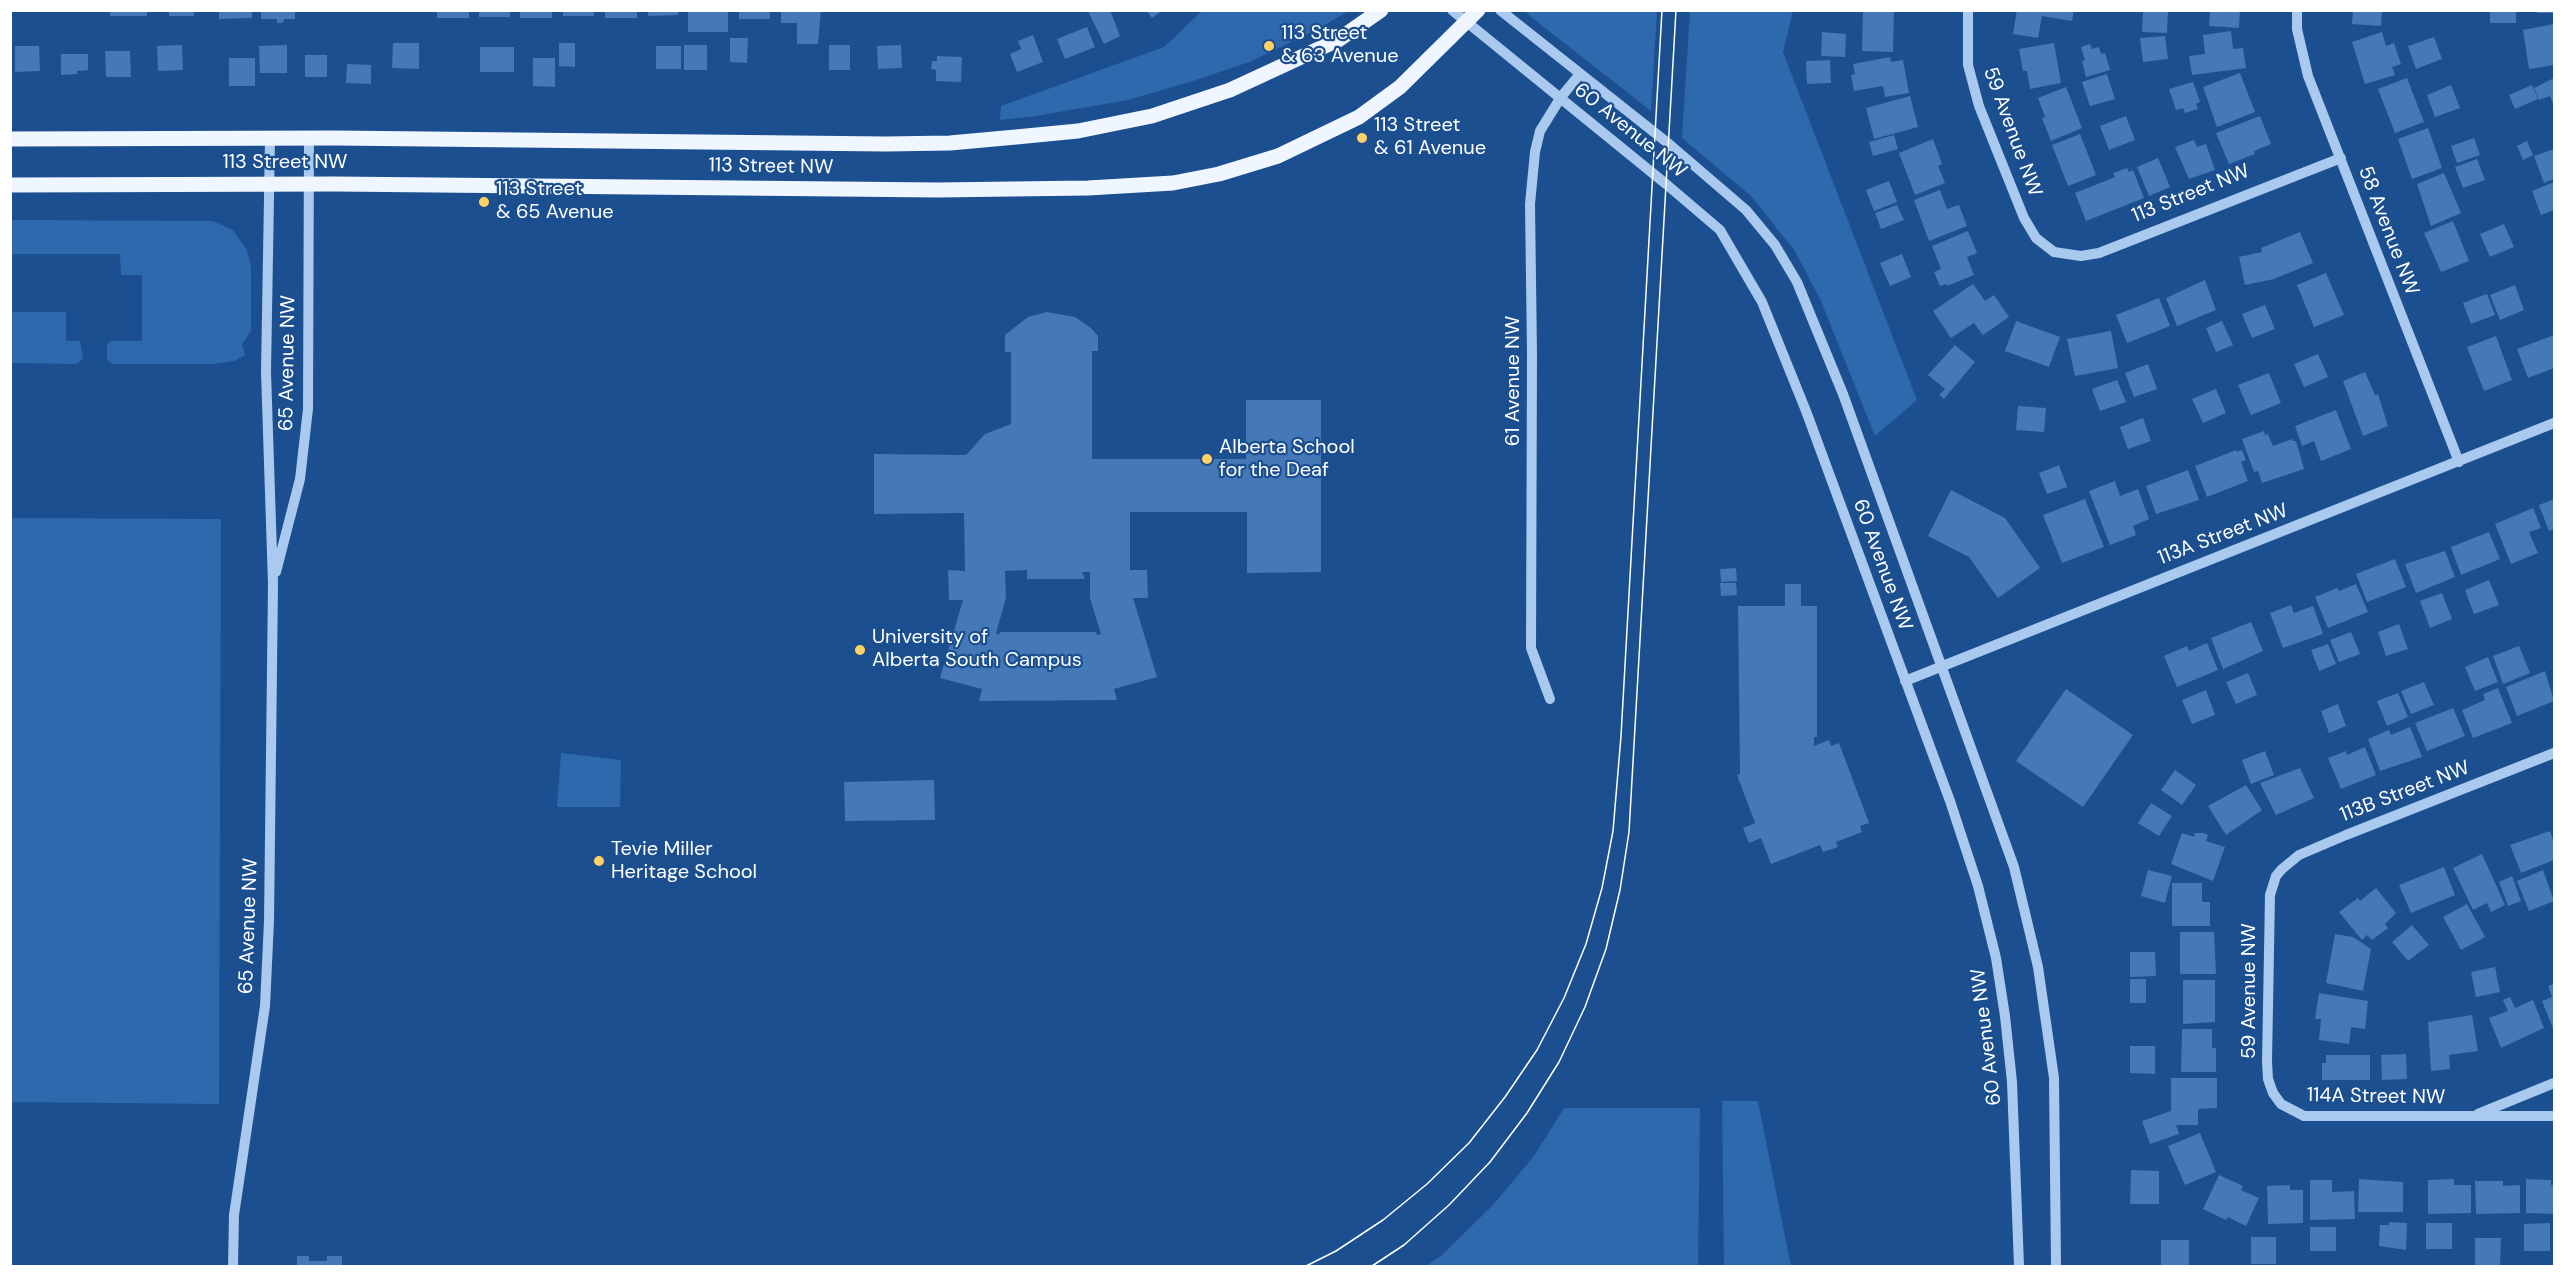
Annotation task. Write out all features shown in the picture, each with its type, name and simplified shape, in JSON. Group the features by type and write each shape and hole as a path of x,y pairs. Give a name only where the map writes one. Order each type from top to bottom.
{"main road":[{"name":"113 Street NW","path":"10,139 309,138 886,144 950,143 1078,131 1152,116 1230,90 1338,40 1382,10"},
{"name":"113 Street NW","path":"10,184 309,184 938,190 1088,188 1173,183 1219,174 1278,156 1359,117 1400,87 1478,10"}],"street":[{"name":"60 Avenue NW","path":"1452,10 1561,97 1720,230 1762,302 1810,422 1950,801 1978,886 1996,958 2005,1016 2012,1082 2019,1266"},
{"name":"60 Avenue NW","path":"1500,10 1685,157 1746,210 1780,254 1797,282 1843,394 2014,867 2038,967 2054,1078 2056,1266"},
{"name":"59 Avenue NW","path":"1968,10 1968,65 1979,106 2024,218 2036,238 2054,252"},
{"name":"58 Avenue NW","path":"2297,10 2297,29 2308,76 2459,462"},
{"name":"61 Avenue NW","path":"1550,699 1531,648 1530,204 1535,152 1540,131 1561,97 1580,74"},
{"name":"65 Avenue NW","path":"273,584 300,479 308,410 309,138"},
{"name":"65 Avenue NW","path":"233,1266 234,1215 265,1006 269,921 273,584 266,372 270,139"},
{"name":"113 Street NW","path":"2054,252 2081,256 2099,253 2341,158"},
{"name":"113A Street NW","path":"1905,681 1942,664 2554,423"},
{"name":"113B Street NW","path":"2276,876 2289,863 2309,851 2554,753"},
{"name":"59 Avenue NW","path":"2276,876 2270,895 2269,914 2267,1062 2268,1080 2281,1104"},
{"name":"114A Street NW","path":"2473,1117 2554,1083"},
{"name":"114A Street NW","path":"2281,1104 2304,1116 2554,1116"}],"shaded area":[{"path":"1202,11 1349,11 1310,33 1249,62 1193,81 1128,100 1000,120 1001,106 1164,47"},
{"path":"1525,11 1657,11 1651,111 1531,17"},
{"path":"1690,11 1793,11 1783,52 1917,400 1875,436 1821,301 1795,251 1751,196 1682,138"},
{"path":"11,220 213,221 233,230 247,250 251,266 251,331 242,344 245,355 234,361 212,364 113,364 107,360 107,344 111,341 142,341 142,275 121,275 120,254 11,254"},
{"path":"11,312 66,312 66,341 80,341 83,358 77,364 11,363"},
{"path":"11,518 221,519 219,1104 11,1102"},
{"path":"561,753 621,760 620,807 557,807"},
{"path":"1722,1101 1758,1101 1791,1266 1724,1266"},
{"path":"1564,1108 1700,1108 1698,1266 1426,1266 1442,1255 1493,1205 1534,1156"}],"building":[{"path":"110,10 147,10 147,16 110,16"},
{"path":"169,10 194,10 194,16 169,16"},
{"path":"219,10 252,10 252,18 219,19"},
{"path":"261,10 295,10 295,19 284,19 283,23 277,23 277,19 261,19"},
{"path":"437,10 469,10 469,18 437,18"},
{"path":"479,10 510,10 510,17 479,17"},
{"path":"520,10 552,10 552,18 520,18"},
{"path":"563,10 594,10 594,16 563,16"},
{"path":"605,10 637,10 637,18 605,18"},
{"path":"648,10 678,10 678,15 648,16"},
{"path":"688,10 728,10 728,32 688,32"},
{"path":"739,10 770,10 770,19 739,19"},
{"path":"781,10 821,10 818,44 797,44 797,23 781,23"},
{"path":"1091,10 1110,10 1120,36 1104,44 1089,13"},
{"path":"1146,10 1163,10 1152,18"},
{"path":"1863,10 1894,10 1893,52 1862,51"},
{"path":"2017,10 2074,10 2072,21 2042,16 2038,38 2013,34"},
{"path":"2143,10 2168,10 2167,33 2142,32"},
{"path":"2210,10 2240,10 2239,28 2209,26"},
{"path":"2353,10 2382,10 2381,26 2352,24"},
{"path":"2490,10 2516,10 2516,23 2490,23"},
{"path":"2537,10 2554,10 2554,13 2537,13"},
{"path":"2554,24 2554,65 2529,69 2523,30"},
{"path":"1087,27 1095,47 1065,59 1057,39"},
{"path":"2231,31 2233,49 2243,48 2246,68 2192,75 2189,56 2205,54 2203,35"},
{"path":"1822,32 1846,34 1845,57 1821,56"},
{"path":"2382,32 2386,46 2394,43 2401,64 2392,67 2395,75 2365,84 2352,42"},
{"path":"1033,35 1043,62 1017,72 1010,54 1021,49 1018,41"},
{"path":"2165,36 2168,59 2143,62 2140,38"},
{"path":"2434,37 2442,59 2416,69 2408,46"},
{"path":"730,38 748,38 747,63 730,62"},
{"path":"393,43 419,43 419,69 392,68"},
{"path":"559,43 575,43 575,67 559,66"},
{"path":"2054,43 2061,83 2030,89 2027,71 2023,71 2019,49"},
{"path":"2090,44 2092,49 2099,47 2101,54 2105,53 2110,70 2086,77 2082,61 2085,60 2081,47"},
{"path":"182,45 183,70 158,71 157,46"},
{"path":"287,45 287,73 260,73 259,46"},
{"path":"684,45 707,45 707,70 684,70"},
{"path":"829,45 850,45 850,70 829,70"},
{"path":"901,45 902,68 878,69 877,46"},
{"path":"15,46 39,46 40,71 15,72"},
{"path":"656,46 681,46 681,69 656,69"},
{"path":"480,47 514,47 514,72 480,72"},
{"path":"105,51 130,51 131,77 106,77"},
{"path":"61,54 88,54 88,70 77,71 77,74 61,75"},
{"path":"305,55 327,55 327,77 305,77"},
{"path":"937,56 962,57 961,82 936,81 936,70 931,69 932,61 937,61"},
{"path":"1890,57 1891,62 1903,60 1909,93 1885,97 1883,86 1854,91 1851,75 1855,74 1853,64"},
{"path":"229,58 255,58 255,86 229,86"},
{"path":"533,58 555,58 555,87 533,86"},
{"path":"1830,60 1831,83 1807,84 1806,61"},
{"path":"347,64 371,65 371,84 346,83"},
{"path":"2240,73 2255,112 2217,127 2203,87"},
{"path":"2107,74 2115,99 2090,106 2082,82"},
{"path":"2407,78 2424,122 2395,133 2378,89"},
{"path":"2554,78 2554,106 2550,96 2539,100 2534,88"},
{"path":"2193,82 2200,102 2196,104 2198,109 2185,113 2183,108 2176,110 2169,89"},
{"path":"2451,85 2460,108 2435,117 2427,95"},
{"path":"2532,85 2538,99 2515,109 2509,95"},
{"path":"2066,87 2082,128 2051,141 2042,118 2045,117 2038,98"},
{"path":"1910,96 1918,127 1874,139 1866,108"},
{"path":"2126,116 2135,140 2109,150 2100,126"},
{"path":"2260,116 2271,144 2254,151 2255,154 2229,164 2216,133"},
{"path":"2428,128 2442,168 2412,179 2398,139"},
{"path":"2080,134 2096,175 2068,186 2052,145"},
{"path":"1894,135 1898,149 1873,156 1869,142"},
{"path":"2474,138 2480,155 2457,163 2451,146"},
{"path":"1933,139 1942,164 1938,166 1945,183 1915,195 1899,153"},
{"path":"2194,140 2197,147 2206,144 2215,170 2189,179 2175,147"},
{"path":"2527,141 2533,155 2523,160 2517,146"},
{"path":"2554,149 2554,179 2544,183 2534,156"},
{"path":"2158,158 2170,187 2149,196 2137,167"},
{"path":"2477,159 2485,180 2463,188 2455,167"},
{"path":"2127,168 2129,172 2133,170 2144,198 2086,221 2075,193 2115,177 2113,173"},
{"path":"2444,173 2461,213 2431,226 2417,184"},
{"path":"1889,181 1897,202 1874,211 1866,190"},
{"path":"2554,182 2554,210 2541,215 2532,191"},
{"path":"1940,190 1947,209 1959,205 1967,226 1929,241 1914,200"},
{"path":"1897,205 1904,220 1881,229 1875,213"},
{"path":"2453,221 2469,261 2441,272 2424,233"},
{"path":"2504,224 2514,247 2490,257 2480,234"},
{"path":"1968,231 1977,253 1967,257 1974,275 1947,286 1947,284 1940,286 1934,272 1941,269 1932,246"},
{"path":"2300,232 2313,263 2274,279 2245,285 2239,257 2262,252 2261,248"},
{"path":"1902,254 1911,277 1890,286 1880,263"},
{"path":"2326,273 2344,315 2314,327 2297,285"},
{"path":"2205,280 2216,310 2177,326 2166,298"},
{"path":"1973,284 1985,301 1994,295 2009,317 1983,335 1974,323 1951,338 1933,311"},
{"path":"2515,285 2524,310 2500,320 2490,295"},
{"path":"2487,294 2495,315 2471,324 2463,303"},
{"path":"2159,298 2170,326 2127,343 2116,315"},
{"path":"2265,305 2275,329 2252,338 2242,314"},
{"name":"Alberta School for the Deaf","path":"1047,312 1075,317 1098,336 1098,351 1092,351 1092,459 1246,459 1246,400 1321,400 1321,572 1247,573 1247,512 1130,512 1130,570 1147,570 1148,598 1133,598 1157,677 1114,689 1117,700 979,701 982,689 940,678 963,600 949,600 948,570 965,571 964,513 874,514 874,454 966,455 985,434 1011,424 1011,352 1005,352 1005,335 1028,317","holes":["1027,570 1027,579 1085,579 1082,572 1090,572 1090,598 1101,634 1097,635 1096,632 1000,632 999,635 996,633 1006,598 1005,571"]},
{"path":"2016,321 2060,337 2049,367 2005,351"},
{"path":"2222,321 2233,345 2216,352 2206,328"},
{"path":"2111,331 2118,368 2075,376 2067,339"},
{"path":"2554,335 2554,368 2528,378 2517,349"},
{"path":"2496,336 2512,380 2484,391 2467,347"},
{"path":"1955,345 1975,362 1944,399 1939,395 1945,389 1928,375"},
{"path":"2318,354 2328,377 2304,387 2294,364"},
{"path":"2148,364 2157,389 2134,397 2125,373"},
{"path":"2365,372 2375,395 2378,394 2388,426 2363,436 2343,381"},
{"path":"2269,373 2281,403 2251,415 2238,385"},
{"path":"2117,380 2126,402 2100,411 2092,389"},
{"path":"2216,389 2226,413 2203,423 2192,399"},
{"path":"2018,406 2046,408 2044,432 2016,430"},
{"path":"2336,410 2351,449 2321,461 2314,441 2302,446 2295,426"},
{"path":"2143,418 2151,441 2128,449 2120,427"},
{"path":"2264,431 2265,435 2268,434 2273,446 2292,439 2296,441 2304,469 2262,483 2258,471 2254,472 2242,439"},
{"path":"2236,450 2237,452 2242,450 2246,460 2241,462 2248,481 2207,497 2195,466"},
{"path":"2059,465 2067,487 2047,494 2039,473"},
{"path":"2188,470 2199,500 2156,514 2146,486"},
{"path":"2115,481 2120,496 2138,489 2149,519 2133,526 2136,535 2110,545 2089,491"},
{"path":"1951,490 2005,518 2040,568 1998,598 1969,557 1928,536"},
{"path":"2085,499 2104,547 2062,563 2043,515"},
{"path":"2554,499 2554,529 2549,531 2539,505"},
{"path":"2533,508 2541,528 2529,532 2538,553 2511,564 2495,524"},
{"path":"2489,532 2500,559 2461,575 2451,547"},
{"path":"2445,551 2455,577 2416,593 2405,564"},
{"path":"2395,559 2406,587 2367,602 2356,574"},
{"path":"1736,568 1737,581 1721,582 1720,569"},
{"path":"2489,580 2499,605 2474,614 2465,590"},
{"path":"1720,583 1736,583 1737,595 1721,596"},
{"path":"1785,584 1801,584 1801,606 1817,606 1817,737 1814,737 1814,746 1829,740 1831,746 1839,743 1869,823 1860,826 1862,832 1836,842 1838,847 1823,852 1820,845 1771,864 1761,838 1749,843 1743,828 1755,823 1737,775 1740,774 1738,606 1785,606"},
{"path":"2356,584 2368,612 2328,628 2315,597 2337,588 2339,591"},
{"path":"2442,593 2452,619 2430,628 2420,601"},
{"path":"2291,605 2294,613 2313,606 2323,634 2283,648 2270,613"},
{"path":"2251,622 2263,651 2223,669 2211,638"},
{"path":"2399,624 2408,649 2386,656 2378,632"},
{"path":"2351,632 2360,654 2339,662 2330,640"},
{"path":"2207,643 2218,670 2177,687 2164,656 2187,646 2189,651"},
{"path":"2328,644 2336,664 2319,671 2311,650"},
{"path":"2519,646 2530,673 2503,684 2493,656"},
{"path":"2488,657 2498,682 2475,691 2465,667"},
{"path":"2545,671 2554,701 2517,716 2506,687"},
{"path":"2248,673 2257,695 2236,704 2226,682"},
{"path":"2424,682 2434,705 2411,714 2401,691"},
{"path":"2498,688 2512,723 2473,738 2462,710 2485,700 2483,694"},
{"path":"2066,689 2133,735 2083,807 2016,761"},
{"path":"2206,690 2215,715 2192,724 2182,700"},
{"path":"2398,693 2408,717 2387,726 2377,701"},
{"path":"2338,704 2346,726 2329,733 2321,711"},
{"path":"2453,708 2465,736 2427,751 2415,723"},
{"path":"2410,727 2422,757 2380,771 2368,739 2389,730 2391,735"},
{"path":"2365,747 2376,775 2341,789 2328,758 2346,751 2347,755"},
{"path":"2265,751 2274,775 2251,784 2242,760"},
{"path":"2300,768 2314,798 2276,815 2260,783"},
{"path":"2175,770 2196,785 2182,805 2161,790"},
{"path":"934,780 935,820 845,821 844,782"},
{"path":"2246,785 2262,810 2226,835 2208,806"},
{"path":"2151,803 2172,816 2159,836 2138,823"},
{"path":"2550,831 2554,842 2554,860 2521,873 2510,845"},
{"path":"2182,833 2194,837 2195,833 2204,833 2208,835 2206,841 2225,847 2213,881 2171,864"},
{"path":"2482,854 2505,905 2491,912 2487,903 2473,910 2453,868"},
{"path":"2444,867 2455,895 2411,913 2399,885"},
{"path":"2148,870 2172,876 2165,903 2141,896"},
{"path":"2543,870 2554,901 2529,911 2517,881"},
{"path":"2512,876 2521,901 2508,906 2499,882"},
{"path":"2172,883 2202,883 2202,902 2210,902 2210,926 2172,926"},
{"path":"2376,888 2396,913 2385,924 2388,928 2372,940 2367,935 2362,940 2339,912 2358,898 2360,901"},
{"path":"2467,904 2485,937 2461,950 2443,917"},
{"path":"2412,925 2429,945 2408,961 2392,942"},
{"path":"2180,932 2214,932 2216,974 2180,974"},
{"path":"2335,934 2353,937 2371,949 2363,991 2326,983"},
{"path":"2130,952 2155,952 2156,976 2130,977"},
{"path":"2495,967 2500,992 2476,997 2471,972"},
{"path":"2130,979 2146,979 2146,1003 2130,1003"},
{"path":"2183,980 2215,980 2215,1022 2183,1024"},
{"path":"2554,984 2554,1031 2542,1001 2552,997 2548,986"},
{"path":"2319,993 2368,1001 2365,1029 2351,1027 2349,1044 2319,1040 2321,1019 2315,1019"},
{"path":"2510,997 2515,1008 2533,1000 2544,1028 2501,1048 2489,1018 2508,1011 2503,1000"},
{"path":"2472,1015 2478,1051 2449,1055 2450,1069 2431,1071 2428,1022"},
{"path":"2182,1029 2212,1029 2212,1048 2216,1048 2216,1072 2181,1072"},
{"path":"2130,1046 2155,1046 2155,1074 2130,1073"},
{"path":"2406,1054 2407,1079 2382,1080 2381,1055"},
{"path":"2326,1055 2370,1055 2370,1080 2322,1080 2322,1063 2326,1063"},
{"path":"2171,1078 2217,1078 2217,1108 2198,1109 2198,1125 2176,1125 2179,1134 2150,1144 2142,1121 2171,1111"},
{"path":"2200,1133 2216,1172 2185,1185 2168,1146"},
{"path":"2131,1170 2159,1171 2159,1204 2130,1204"},
{"path":"2219,1175 2243,1186 2241,1190 2259,1198 2246,1226 2203,1209"},
{"path":"2359,1179 2403,1182 2403,1212 2358,1212"},
{"path":"2454,1179 2454,1185 2471,1185 2471,1213 2428,1214 2428,1180"},
{"path":"2526,1179 2551,1180 2551,1185 2554,1185 2554,1214 2526,1213"},
{"path":"2310,1180 2332,1180 2332,1192 2354,1191 2355,1219 2310,1220"},
{"path":"2475,1181 2503,1181 2503,1186 2520,1185 2520,1213 2476,1214"},
{"path":"2290,1185 2290,1190 2303,1190 2303,1223 2268,1224 2267,1186"},
{"path":"2389,1222 2407,1223 2406,1250 2379,1246 2380,1225 2389,1225"},
{"path":"2426,1223 2452,1223 2452,1249 2426,1249"},
{"path":"2550,1223 2550,1251 2524,1251 2524,1224"},
{"path":"2310,1227 2336,1227 2336,1251 2310,1251"},
{"path":"2251,1237 2276,1237 2276,1264 2251,1264"},
{"path":"2475,1238 2501,1238 2500,1266 2475,1266"},
{"path":"2161,1240 2189,1240 2189,1266 2161,1266"},
{"path":"297,1256 309,1256 309,1261 327,1261 327,1256 342,1256 342,1266 297,1266"}],"tram line":[{"path":"1306,1266 1336,1251 1383,1220 1427,1184 1469,1143 1505,1097 1537,1050 1564,998 1586,944 1602,888 1613,831 1621,736 1662,10"},
{"path":"1372,1266 1404,1245 1449,1205 1490,1162 1527,1113 1559,1062 1585,1007 1606,949 1620,890 1629,832 1676,10"}],"place":[{"name":"113 Street & 63 Avenue","path":"1269,46"},
{"name":"113 Street & 61 Avenue","path":"1362,138"},
{"name":"113 Street & 65 Avenue","path":"484,202"},
{"name":"Alberta School for the Deaf","path":"1207,459"},
{"name":"University of Alberta South Campus","path":"860,650"},
{"name":"Tevie Miller Heritage School","path":"599,861"}]}
